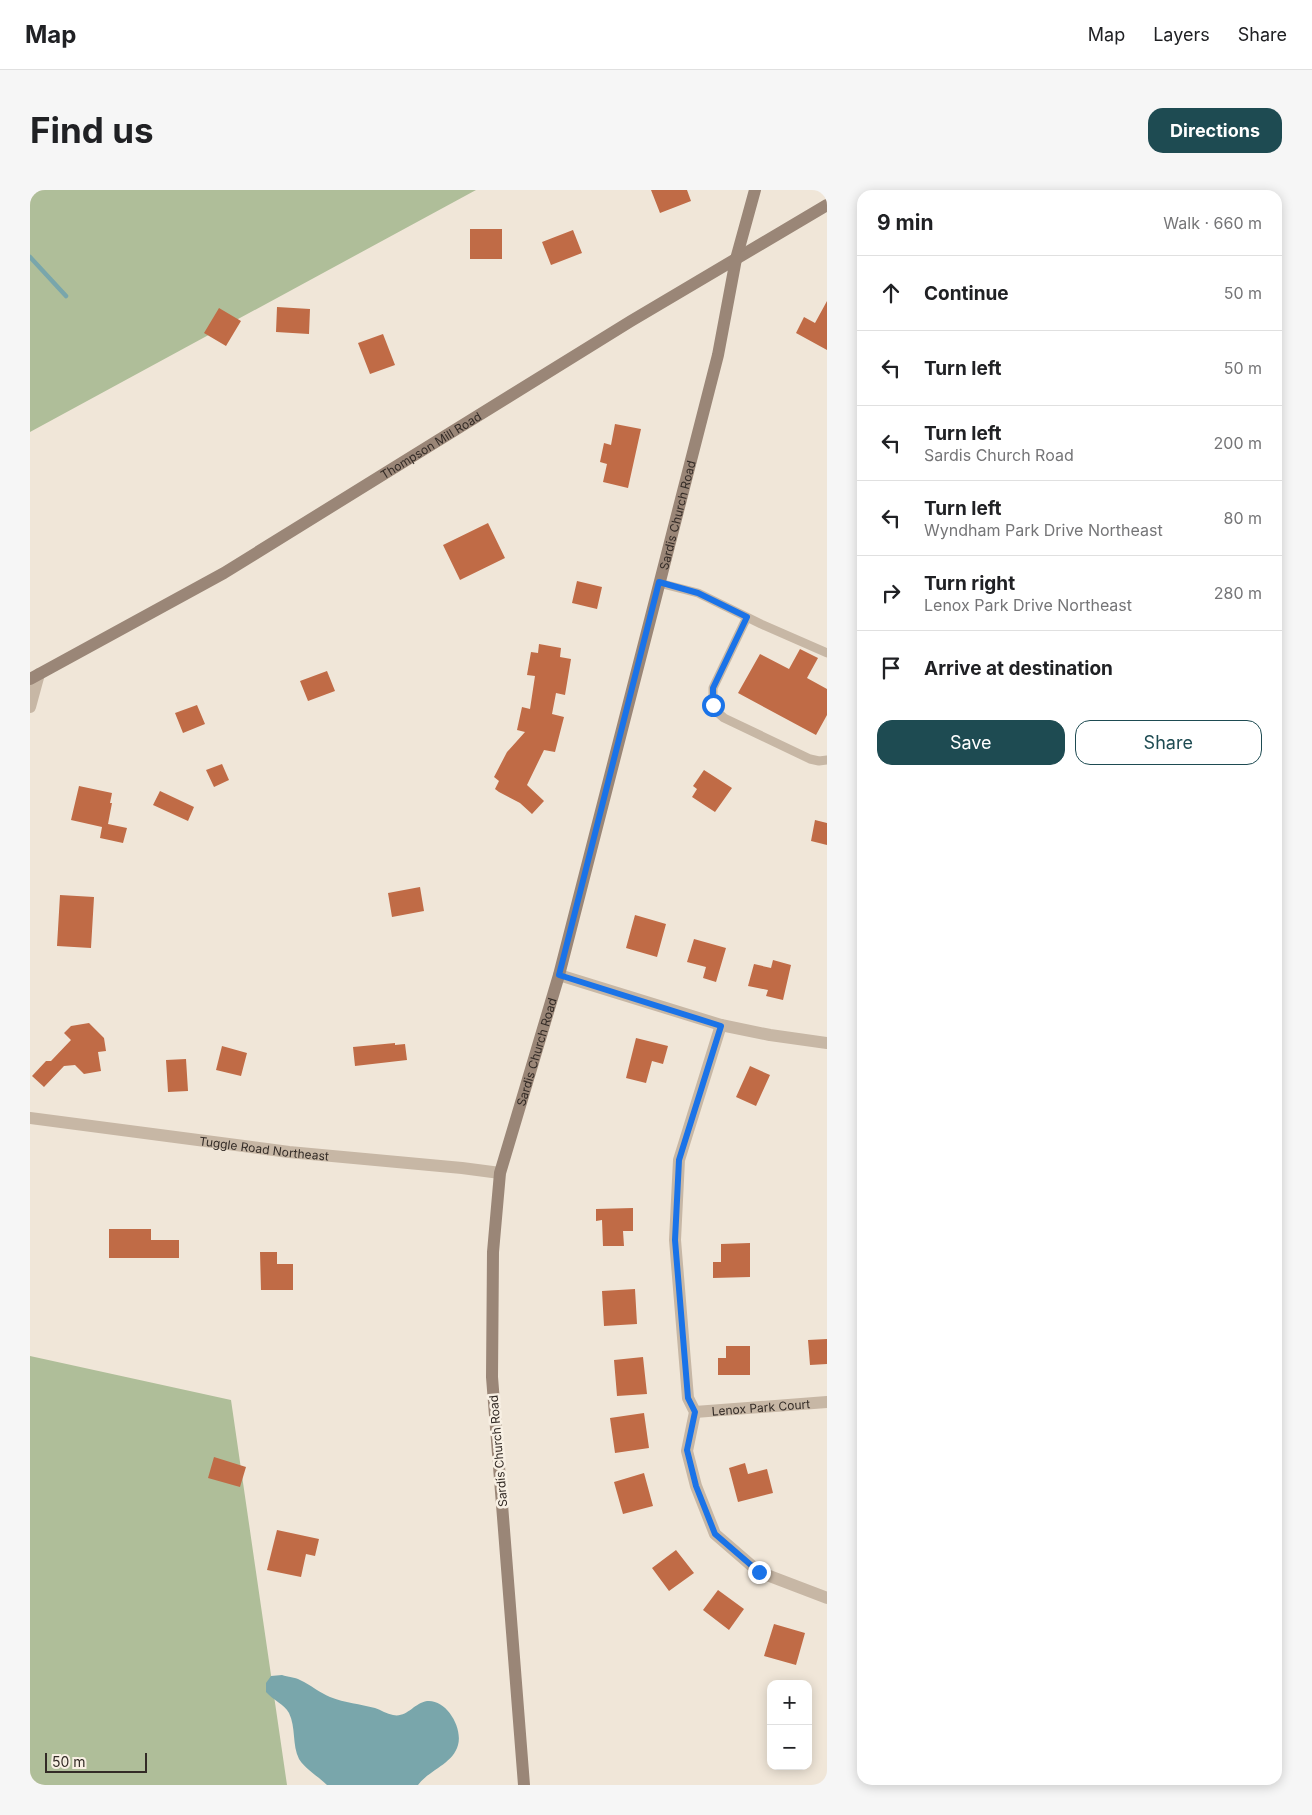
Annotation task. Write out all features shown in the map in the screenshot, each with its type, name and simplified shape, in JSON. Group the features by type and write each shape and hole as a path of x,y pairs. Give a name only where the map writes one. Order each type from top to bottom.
{"street":[{"name":"Sardis Church Road","path":"524,1785 492,1377 493,1252 500,1173 559,975 718,355 736,259 756,190"},
{"name":"Thompson Mill Road","path":"34,676 224,573 631,321 827,205"},
{"path":"30,707 34,676"},
{"path":"559,975 721,1026 827,1043"},
{"path":"721,1026 679,1160 675,1240 688,1398 695,1412 687,1450 696,1486 715,1534 759,1572 827,1598"},
{"name":"Tuggle Road Northeast","path":"30,1118 290,1152 500,1173"},
{"name":"Lenox Park Court","path":"695,1412 827,1402"}],"lane":[{"path":"659,582 698,593 827,653"},
{"path":"747,617 713,688 713,705 716,711 724,718 810,759 827,760"}],"green space":[{"path":"30,190 476,190 30,432"},
{"path":"30,1356 231,1400 287,1785 30,1785"}],"water":[{"path":"282,1675 298,1679 336,1699 375,1708 393,1715 402,1714 422,1702 427,1701 441,1704 452,1716 458,1730 458,1745 455,1752 446,1762 418,1785 327,1785 299,1759 295,1748 293,1724 289,1713 266,1692 266,1683 271,1676"}],"building":[{"path":"651,190 687,190 691,201 660,213"},
{"path":"470,229 502,229 502,259 470,259"},
{"path":"573,230 582,253 551,265 542,242"},
{"path":"827,301 827,350 796,333 804,317 815,323"},
{"path":"277,307 310,309 309,334 276,332"},
{"path":"219,308 241,321 226,346 204,333"},
{"path":"383,334 395,365 370,374 358,343"},
{"path":"615,424 641,429 628,488 603,482 607,464 600,462 604,443 611,445"},
{"path":"488,523 505,558 460,580 443,545"},
{"path":"577,581 602,587 597,609 572,603"},
{"path":"539,644 561,648 560,657 571,659 565,695 556,693 552,714 564,717 555,752 544,750 527,785 544,801 532,814 520,803 495,789 499,781 494,777 507,752 525,732 517,730 522,707 530,709 535,676 527,675 531,652 538,653"},
{"path":"800,649 818,658 807,678 827,689 827,715 816,735 738,693 760,654 789,669"},
{"path":"327,671 335,691 308,701 300,681"},
{"path":"197,705 205,724 183,733 175,713"},
{"path":"222,764 229,780 214,787 206,770"},
{"path":"704,770 732,788 715,812 692,797 697,789 693,786"},
{"path":"79,786 112,793 108,824 127,828 123,843 100,838 102,827 71,820"},
{"path":"160,791 194,807 188,821 153,805"},
{"path":"815,820 827,823 827,845 811,841"},
{"path":"420,887 424,911 392,917 388,893"},
{"path":"60,895 94,897 91,948 57,946"},
{"path":"635,915 666,924 657,957 626,948"},
{"path":"694,939 726,948 716,982 703,978 706,967 687,962"},
{"path":"773,960 791,965 783,1000 766,996 768,990 748,986 754,964 771,968"},
{"path":"89,1023 104,1038 106,1051 98,1052 101,1071 84,1074 75,1065 64,1066 44,1087 32,1076 46,1061 51,1061 71,1040 64,1033 71,1026"},
{"path":"636,1038 668,1046 663,1064 652,1061 646,1083 626,1078"},
{"path":"395,1043 395,1045 405,1044 407,1060 355,1066 353,1047"},
{"path":"222,1046 247,1053 241,1076 216,1070"},
{"path":"186,1059 188,1091 168,1092 166,1060"},
{"path":"750,1066 770,1075 756,1106 736,1097"},
{"path":"633,1208 633,1231 623,1231 624,1246 603,1246 602,1220 596,1221 596,1209"},
{"path":"109,1229 151,1229 151,1240 179,1240 179,1258 109,1258"},
{"path":"750,1243 750,1277 713,1278 713,1262 721,1262 721,1244"},
{"path":"260,1252 277,1252 277,1264 293,1264 293,1290 261,1290"},
{"path":"635,1289 637,1324 604,1326 602,1291"},
{"path":"827,1339 827,1364 810,1365 808,1340"},
{"path":"726,1346 750,1346 750,1375 718,1375 718,1358 726,1358"},
{"path":"643,1357 647,1394 617,1396 614,1360"},
{"path":"644,1413 649,1448 615,1453 610,1418"},
{"path":"214,1457 246,1467 240,1487 208,1478"},
{"path":"745,1463 748,1474 767,1469 773,1493 738,1502 729,1468"},
{"path":"644,1473 653,1506 623,1514 614,1482"},
{"path":"277,1530 319,1539 315,1556 306,1554 301,1577 267,1570"},
{"path":"676,1550 694,1573 669,1591 652,1568"},
{"path":"718,1590 744,1609 729,1630 703,1610"},
{"path":"774,1624 805,1633 796,1665 764,1656"}],"waterway":[{"path":"30,257 66,296"}],"route":[{"path":"713,705 713,688 747,617 698,593 659,582 559,975 721,1026 679,1160 675,1240 688,1398 695,1412 687,1450 696,1486 715,1534 759,1572"}]}
